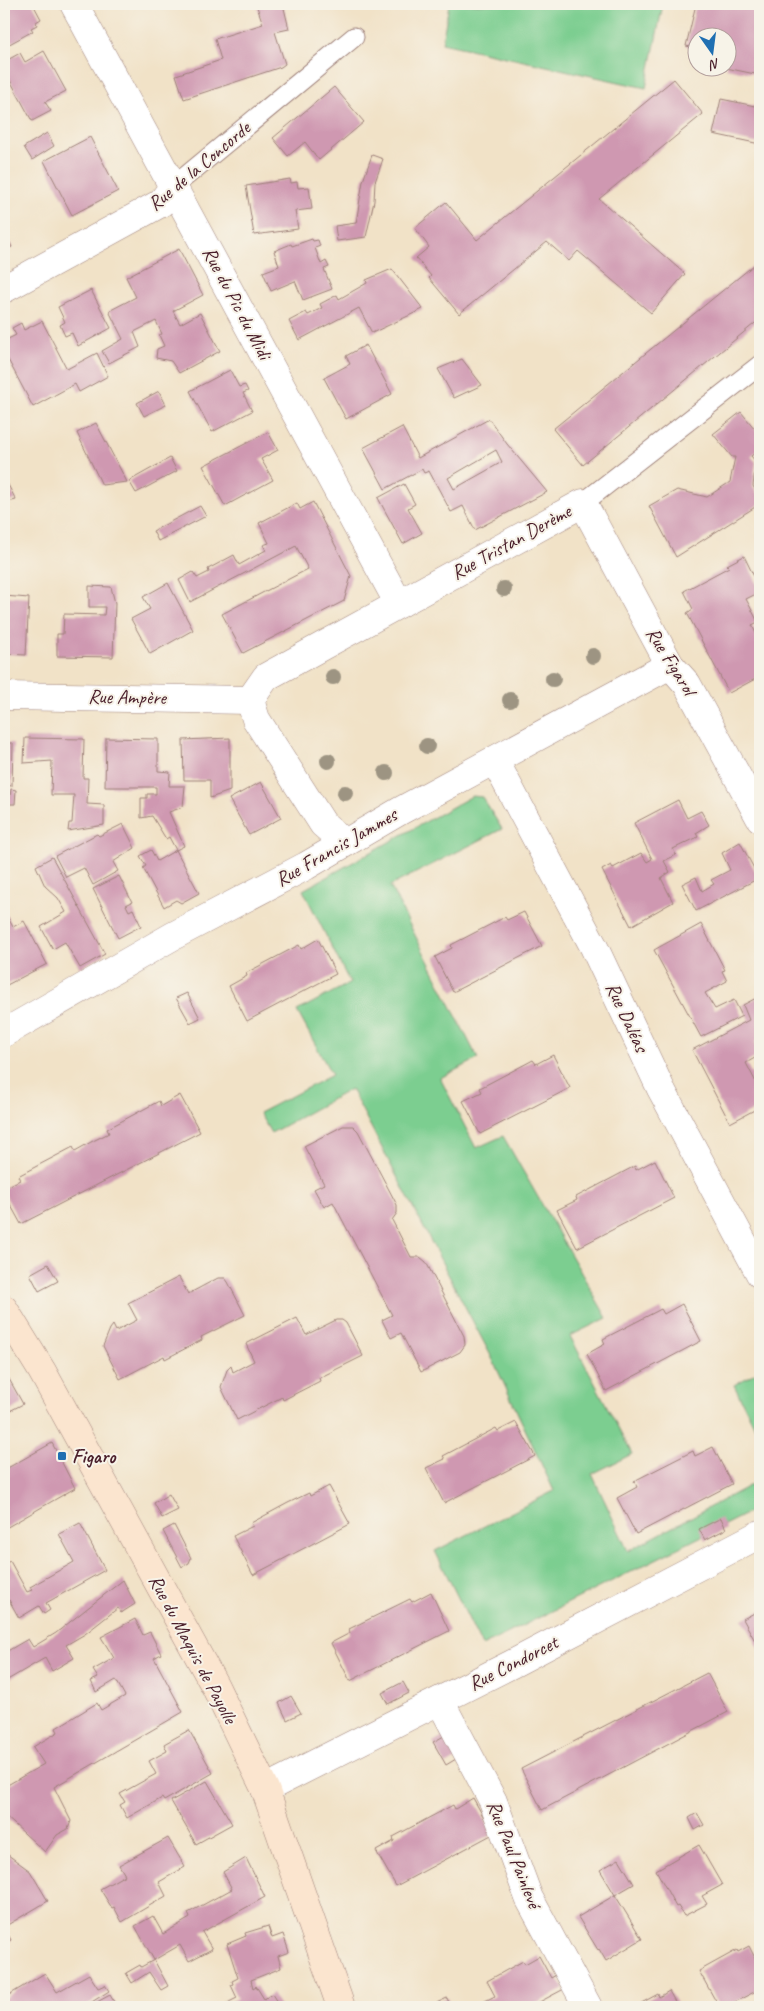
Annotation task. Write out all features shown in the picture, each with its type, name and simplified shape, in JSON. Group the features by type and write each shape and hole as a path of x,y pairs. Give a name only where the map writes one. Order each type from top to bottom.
{"street":[{"name":"Rue du Pic du Midi","path":"74,4 399,604"},
{"name":"Rue de la Concorde","path":"4,289 161,202 174,186"},
{"name":"Rue Tristan Derème","path":"250,700 266,677 583,503"},
{"name":"Rue Figarol","path":"583,503 670,665 687,684 760,816"},
{"name":"Rue Francis Jammes","path":"4,1033 173,936 321,858 344,842 670,665"},
{"name":"Rue Ampère","path":"4,696 250,700"},
{"path":"250,700 256,719 323,824 344,842"},
{"name":"Rue Daléas","path":"495,761 594,947 661,1089 760,1274"},
{"name":"Rue du Maquis de Payolle","path":"4,1309 42,1371 215,1686 265,1789 341,2007"},
{"name":"Rue Condorcet","path":"265,1789 440,1701 760,1534"},
{"name":"Rue Paul Painlevé","path":"440,1701 494,1801 529,1898 588,2007"}],"lane":[{"name":"Rue de la Concorde","path":"174,186 354,37"},
{"name":"Rue Tristan Derème","path":"583,503 760,365"}],"green space":[{"path":"449,4 663,4 646,88 442,43"},
{"path":"472,796 482,797 502,829 390,886 478,1059 440,1078 476,1148 503,1136 607,1318 570,1336 632,1454 592,1474 628,1551 760,1480 760,1507 482,1646 435,1551 554,1491 491,1356 351,1089 271,1133 259,1113 332,1075 297,1011 350,983 303,890"},
{"path":"760,1370 760,1437 734,1385"}],"building":[{"path":"4,4 33,4 41,19 36,22 37,25 31,28 33,31 4,47"},
{"path":"153,4 164,4 155,8"},
{"path":"256,4 283,4 289,29 275,32 285,64 281,67 184,99 176,75 221,60 215,39 263,24"},
{"path":"696,4 760,4 760,75 736,70 736,28 690,28"},
{"path":"44,51 66,91 45,102 51,111 32,121 4,69 4,62 20,53 25,62"},
{"path":"674,79 703,114 599,199 685,274 651,313 578,251 569,261 547,242 459,314 429,278 431,276 416,258 429,247 415,228 446,202 477,240"},
{"path":"334,87 364,122 319,160 305,142 288,156 273,138"},
{"path":"721,99 760,107 760,144 713,134"},
{"path":"47,133 54,146 32,160 24,147"},
{"path":"90,137 118,191 72,215 44,161"},
{"path":"372,155 383,159 375,182 374,201 366,237 337,241 335,226 356,223 363,181"},
{"path":"290,179 291,183 297,182 298,188 309,187 312,209 295,211 298,229 254,235 246,186"},
{"path":"4,232 12,247 4,251"},
{"path":"312,239 313,241 318,240 320,246 315,248 321,264 326,261 329,267 324,269 332,289 303,300 295,281 271,291 263,272 279,266 274,251 291,244 292,246"},
{"path":"179,249 203,295 173,311 180,324 200,313 220,351 179,373 171,361 156,358 157,349 164,346 159,335 162,334 156,321 134,332 140,347 109,363 102,351 123,339 109,311 136,297 126,277"},
{"path":"760,260 760,319 583,465 553,429"},
{"path":"392,269 423,309 372,333 359,308 299,340 289,321 306,312 308,315 322,308 320,304 337,295 339,299 367,283 366,280"},
{"path":"91,290 111,328 78,346 72,333 65,336 60,325 65,322 58,307"},
{"path":"42,321 67,369 97,353 108,376 79,392 75,384 33,407 4,352 4,341 16,335 12,328 21,323 24,330"},
{"path":"366,345 392,394 346,419 324,378 350,364 346,356"},
{"path":"462,359 482,385 454,398 438,369"},
{"path":"230,370 239,387 245,385 248,391 243,393 252,411 212,432 190,391"},
{"path":"159,391 166,405 144,416 137,403"},
{"path":"741,412 760,435 760,449 751,456 756,462 753,486 760,498 760,504 676,557 649,506 677,490 707,497 730,482 735,457 732,457 713,434"},
{"path":"489,419 547,492 475,530 463,506 451,512 429,471 424,473 422,469 385,489 363,448 402,427 418,458","holes":["496,450 502,462 454,489 448,478"]},
{"path":"96,423 127,482 102,485 77,433"},
{"path":"268,432 278,450 261,459 273,480 225,506 203,466"},
{"path":"170,458 177,471 136,493 129,481"},
{"path":"6,481 16,500 4,503 4,482"},
{"path":"404,484 415,504 408,508 422,533 403,544 378,498"},
{"path":"313,502 351,576 344,601 243,653 222,614 308,569 296,546 190,602 179,580 193,572 197,578 209,572 208,569 234,555 239,565 266,550 263,545 269,543 259,523 297,503 300,509"},
{"path":"200,506 206,516 158,541 153,531"},
{"path":"744,556 760,589 760,592 746,599 758,622 752,625 760,642 760,686 757,678 729,693 687,613 693,609 684,591 729,567 727,565"},
{"path":"168,583 193,630 150,654 131,619 150,609 143,597"},
{"path":"89,586 111,587 115,603 113,657 57,656 57,634 63,634 64,614 104,615 105,607 89,607"},
{"path":"4,596 29,598 26,655 4,654"},
{"path":"25,738 84,739 83,778 88,778 87,804 104,805 104,825 68,831 69,823 72,823 74,795 51,795 52,761 24,763"},
{"path":"106,738 158,739 158,771 170,772 169,786 185,786 183,807 169,812 184,846 176,850 169,837 166,839 152,816 141,818 141,798 147,798 147,794 156,794 156,787 105,787"},
{"path":"230,738 230,791 210,798 210,780 184,780 183,740"},
{"path":"4,743 13,743 12,786 4,785"},
{"path":"261,782 281,818 249,835 229,799"},
{"path":"11,789 16,790 15,804 9,804"},
{"path":"678,800 687,818 701,811 709,825 696,833 698,837 673,849 676,855 664,861 670,872 661,878 673,902 631,926 602,870 611,865 613,868 641,853 647,862 652,859 634,823"},
{"path":"123,824 135,848 113,862 118,871 93,885 84,868 66,877 55,856 97,834 99,836"},
{"path":"740,842 759,878 696,911 682,884 696,877 702,891 714,884 711,880 730,870 722,853"},
{"path":"151,850 157,861 176,850 199,893 181,903 176,900 164,907 143,868 146,866 140,856"},
{"path":"52,857 105,954 80,968 65,942 53,949 41,927 66,912 58,898 45,886 36,866"},
{"path":"119,876 132,902 126,905 129,911 133,909 141,926 118,938 93,889"},
{"path":"4,910 13,927 24,921 47,964 5,986 4,983"},
{"path":"524,912 542,946 453,992 435,957 452,948 451,945 505,917 507,920"},
{"path":"701,924 725,970 722,971 727,981 705,993 715,1009 734,1000 742,1016 701,1037 654,950"},
{"path":"318,939 336,974 247,1021 229,986 247,976 246,973 299,945 301,949"},
{"path":"187,993 200,1018 190,1023 176,998"},
{"path":"760,996 760,1039 755,1042 760,1055 746,1063 760,1090 760,1107 730,1123 692,1050 749,1020 743,1005"},
{"path":"553,1055 570,1088 480,1134 463,1101 482,1092 480,1088 533,1060 536,1064"},
{"path":"180,1095 200,1132 21,1224 4,1193 4,1188 20,1180 18,1176 73,1147 75,1151 109,1133 107,1129 159,1101 161,1106"},
{"path":"343,1126 353,1126 358,1131 397,1205 397,1213 392,1220 411,1257 420,1257 426,1262 464,1336 465,1345 460,1352 421,1372 401,1333 391,1338 382,1320 392,1315 333,1202 324,1207 314,1189 324,1184 304,1146"},
{"path":"655,1160 674,1198 577,1248 557,1210 577,1200 576,1197 635,1166 636,1170"},
{"path":"48,1264 58,1281 39,1291 30,1274"},
{"path":"179,1277 188,1294 218,1278 225,1278 245,1315 201,1337 202,1340 165,1359 164,1356 120,1379 103,1346 110,1329 113,1325 116,1331 137,1320 128,1303"},
{"path":"682,1304 701,1341 606,1391 587,1354 605,1344 603,1339 661,1309 664,1314"},
{"path":"297,1318 306,1335 336,1320 342,1320 346,1323 363,1356 319,1378 320,1381 283,1400 282,1397 237,1420 221,1387 227,1370 231,1366 233,1372 254,1361 246,1344"},
{"path":"4,1370 23,1404 4,1414"},
{"path":"516,1422 535,1456 444,1503 426,1468 445,1459 443,1456 496,1428 498,1431"},
{"path":"52,1443 75,1488 4,1529 4,1470"},
{"path":"713,1447 732,1484 636,1534 617,1498 637,1487 634,1481 693,1451 695,1456"},
{"path":"329,1486 350,1524 253,1575 233,1536 253,1526 251,1523 288,1503 309,1493 310,1496"},
{"path":"169,1494 178,1510 162,1518 154,1503"},
{"path":"721,1518 726,1529 705,1540 699,1529"},
{"path":"80,1523 105,1570 46,1603 50,1610 44,1614 39,1606 19,1618 9,1600 4,1603 4,1564 10,1561 27,1592 32,1590 30,1587 74,1562 59,1534"},
{"path":"174,1525 191,1558 189,1563 182,1567 163,1531"},
{"path":"123,1580 135,1604 121,1613 118,1608 85,1634 66,1645 74,1658 52,1671 45,1658 4,1682 4,1653 28,1639 33,1647 56,1633"},
{"path":"431,1592 449,1631 350,1681 331,1643 350,1633 349,1629 410,1599 412,1602"},
{"path":"760,1610 760,1650 743,1619"},
{"path":"135,1619 143,1635 150,1632 161,1654 154,1658 183,1712 54,1787 71,1821 68,1829 57,1835 45,1852 4,1815 4,1787 44,1764 33,1747 58,1732 56,1728 97,1703 101,1710 125,1696 116,1680 96,1692 91,1681 98,1678 93,1670 114,1658 101,1637"},
{"path":"707,1673 728,1712 542,1810 521,1769"},
{"path":"403,1682 409,1693 388,1704 382,1693"},
{"path":"291,1696 301,1713 287,1720 279,1703"},
{"path":"189,1730 213,1773 164,1801 162,1798 127,1818 120,1805 125,1802 120,1794 156,1774 149,1761 167,1751 164,1744"},
{"path":"444,1736 456,1759 446,1765 433,1742"},
{"path":"207,1781 232,1824 196,1844 171,1801"},
{"path":"473,1798 493,1834 396,1886 376,1851 394,1841 393,1837 453,1805 455,1809"},
{"path":"697,1813 704,1825 695,1830 689,1818"},
{"path":"168,1838 185,1867 159,1882 166,1896 122,1922 114,1907 112,1908 100,1889 125,1875 119,1865"},
{"path":"699,1845 722,1885 702,1896 707,1904 684,1916 678,1906 676,1907 656,1870"},
{"path":"4,1852 30,1871 48,1901 4,1927"},
{"path":"246,1858 265,1897 202,1932 212,1949 189,1961 180,1945 154,1960 135,1926 153,1916 163,1934 190,1918 188,1913 232,1889 223,1872"},
{"path":"619,1859 634,1884 615,1895 600,1870"},
{"path":"615,1895 642,1939 606,1961 578,1917"},
{"path":"268,1926 272,1938 283,1934 289,1952 278,1956 281,1968 251,1980 253,1988 256,1986 264,1999 272,1994 280,2007 227,2007 225,2004 237,1998 231,1985 233,1984 232,1981 238,1978 227,1944 246,1936 245,1933"},
{"path":"6,1931 11,1940 4,1945 4,1932"},
{"path":"749,1946 760,1968 760,1989 725,2007 719,2007 699,1971 737,1950 738,1952"},
{"path":"539,1956 551,1978 556,1975 564,1989 530,2007 473,2007 495,1996 487,1981 523,1961 525,1964"},
{"path":"154,1960 168,1986 161,1990 149,1972 132,1983 126,1973"},
{"path":"45,1973 57,1992 89,1974 98,1988 105,1985 109,1991 84,2007 4,2007 4,1998"},
{"path":"669,1991 678,2007 634,2007 658,1994 659,1997"},
{"path":"110,1995 117,2007 88,2007"},
{"path":"447,1998 451,2007 428,2007"}],"place":[{"name":"Figaro","path":"62,1456"}]}
